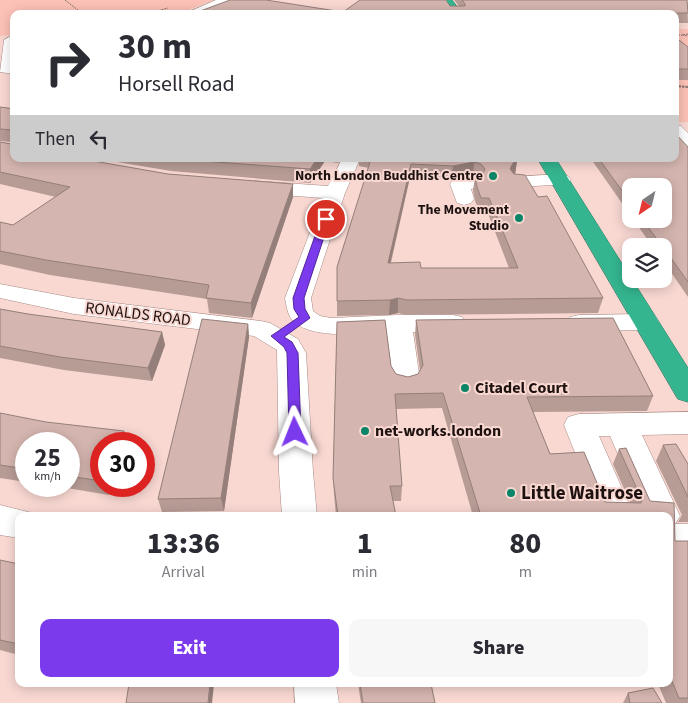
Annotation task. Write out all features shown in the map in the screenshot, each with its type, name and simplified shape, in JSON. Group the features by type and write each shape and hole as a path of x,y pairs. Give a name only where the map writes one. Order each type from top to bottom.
{"highway":[{"path":"446,0 454,10"},
{"path":"550,162 688,392"}],"street":[{"path":"200,10 226,0"},
{"path":"8,40 6,70 10,70"},
{"path":"679,133 688,143"},
{"path":"350,162 335,193 298,298 299,309 305,318 312,322 331,326 478,323"},
{"path":"519,181 561,180"},
{"path":"241,186 335,193"},
{"name":"RONALDS ROAD","path":"0,291 74,306 261,329 276,336"},
{"path":"300,512 296,472 292,353 288,345 276,336 305,318"},
{"path":"558,323 646,322"},
{"path":"398,324 406,380"},
{"path":"615,512 579,425 688,423"},
{"path":"621,424 662,512"},
{"path":"0,520 15,522"},
{"path":"315,687 317,703"}],"path":[{"path":"65,0 78,10"}],"shaded area":[{"path":"0,0 214,0 188,10 10,10 10,35 0,36"},
{"path":"679,29 688,29 688,122 679,122"}],"building":[{"path":"230,0 266,0 330,10 203,10"},
{"path":"360,0 446,0 450,6 465,6 462,0 687,0 688,13 679,13 679,10 346,10"},
{"path":"679,40 688,47 688,69 679,69"},
{"path":"0,107 10,108 10,130 0,129"},
{"path":"679,137 688,147 688,282 672,259 672,238 656,238 649,228 672,228 672,178 622,178 622,191 601,162 679,162"},
{"path":"0,142 10,144 10,162 99,162 168,174 293,184 251,303 206,298 209,285 0,251 0,222 13,225 70,187 0,172"},
{"path":"216,162 315,162 310,169"},
{"path":"370,162 474,162 517,162 513,163 510,169 514,174 525,175 538,197 547,196 603,298 407,300 398,298 390,300 337,301 337,267","holes":["474,162 481,164 485,169 482,175 475,177 477,187 481,198 489,198 518,268 421,268 420,262 388,263 411,164 453,166"]},
{"path":"0,309 162,332 148,368 60,357 0,346"},
{"path":"613,318 653,396 527,397 550,454 584,452 605,502 641,503 642,500 619,449 626,448 650,501 674,503 675,541 688,541 688,698 679,698 673,684 673,512 480,512 443,393 395,394 402,486 390,486 395,512 337,512 333,478 337,322 385,320 391,366 396,374 408,377 418,374 423,365 416,320"},
{"path":"202,319 248,324 221,498 158,499"},
{"path":"0,413 46,422 124,431 90,432 90,479 80,478 80,432 15,432 15,467 0,465"},
{"path":"676,444 688,464 688,497 663,445"},
{"path":"0,560 15,563 15,643 0,640"},
{"path":"129,687 210,687 208,703 126,703"},
{"path":"360,687 432,687 435,703 363,703"},
{"path":"653,688 662,703 630,703 628,693"}],"place":[{"name":"North London Buddhist Centre","path":"493,176"},
{"name":"The Movement Studio","path":"519,218"},
{"name":"Citadel Court","path":"465,388"},
{"name":"net-works.london","path":"365,431"},
{"name":"Little Waitrose","path":"511,493"}],"route":[{"path":"295,432 292,353 288,345 276,336 305,318 299,309 298,298 326,219"}]}
